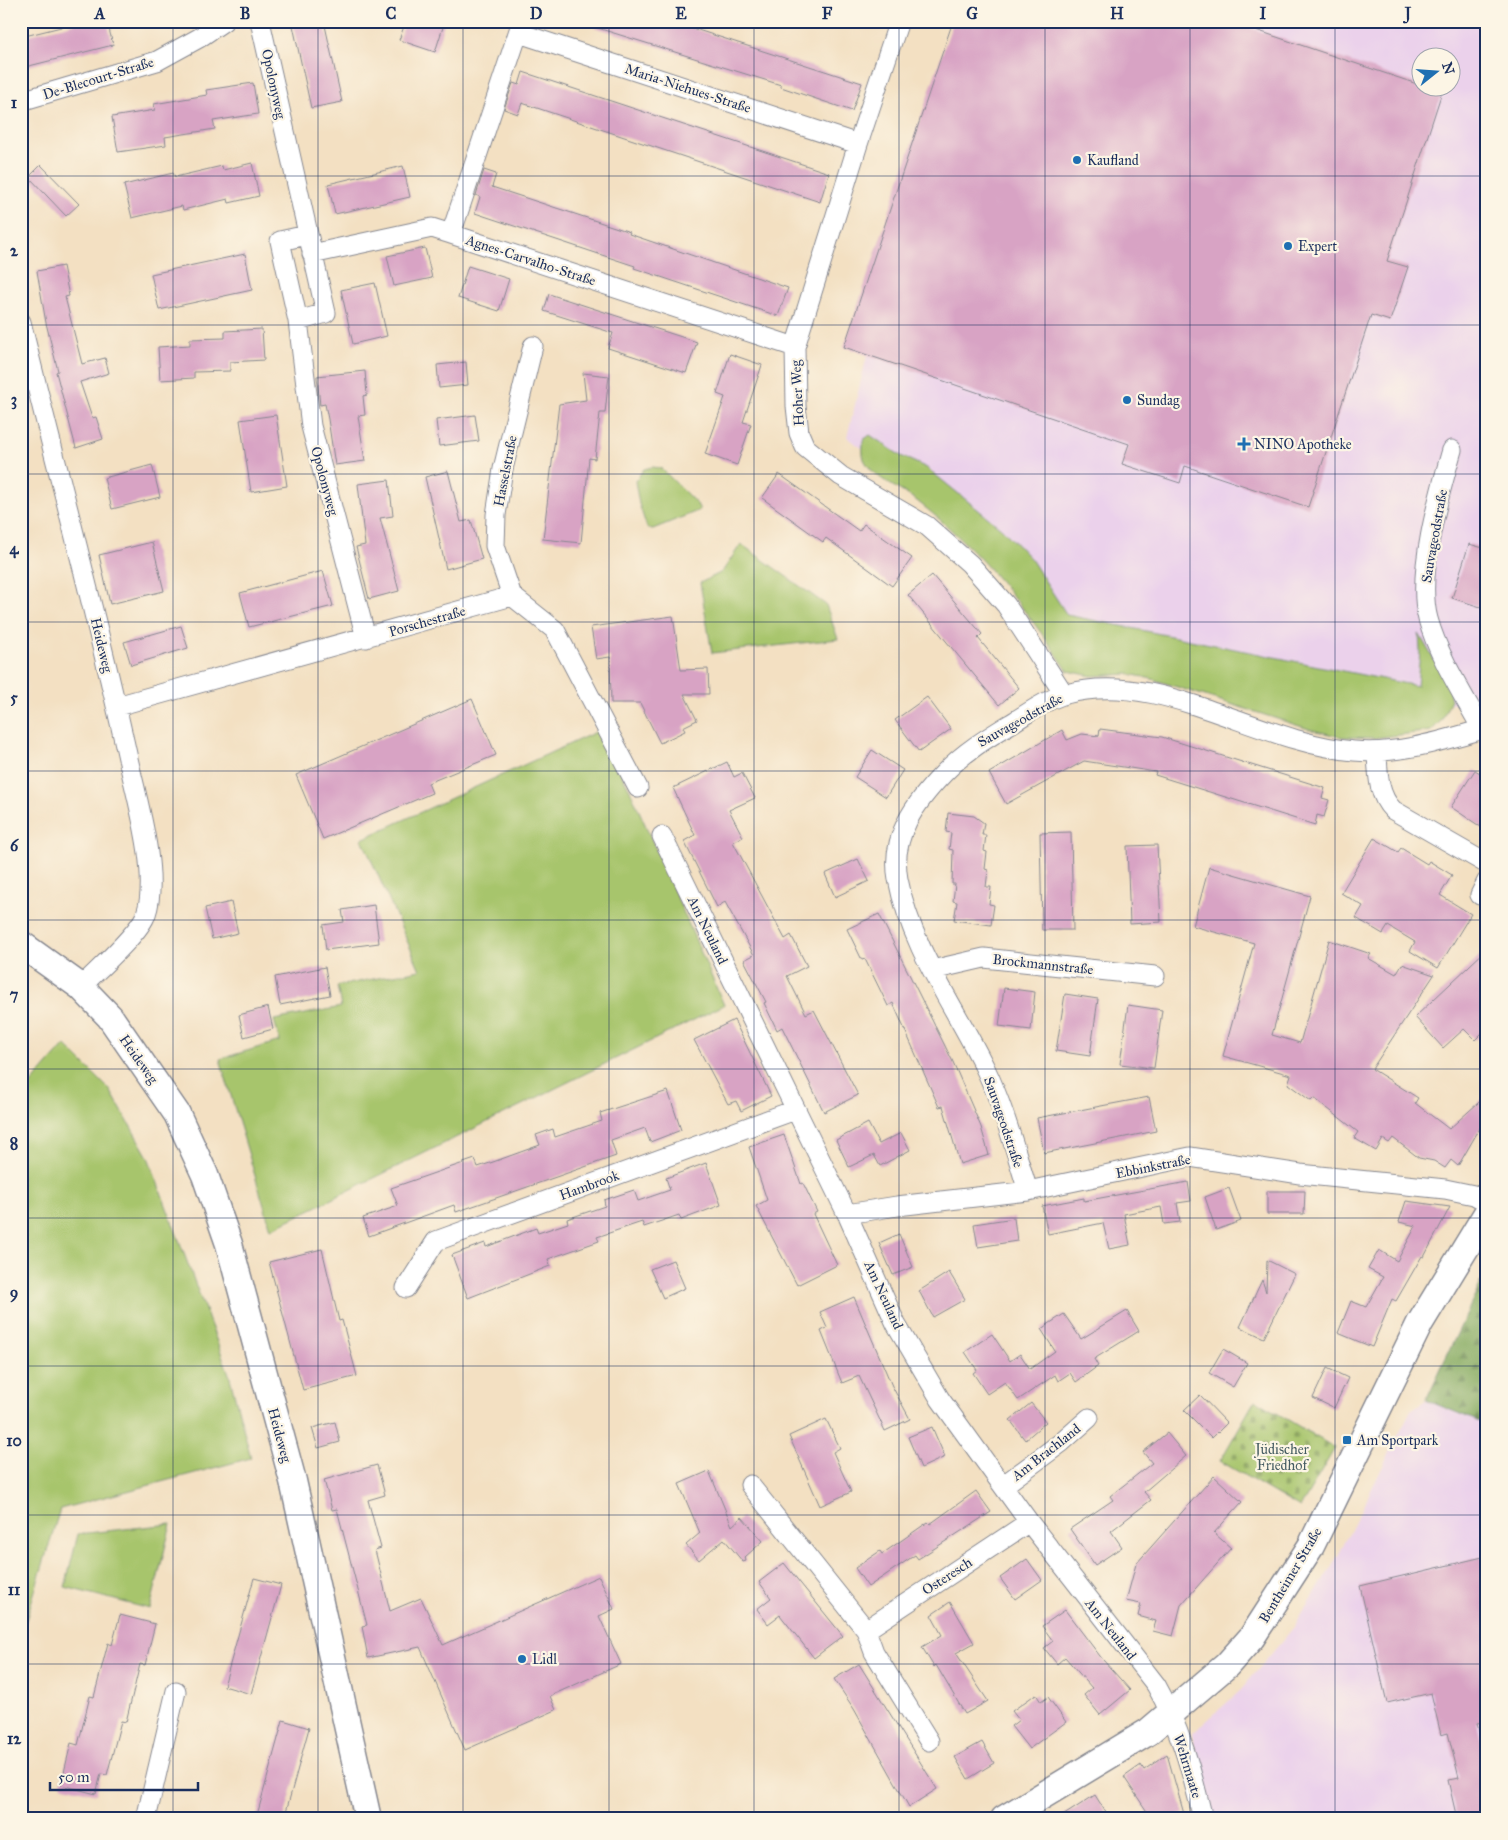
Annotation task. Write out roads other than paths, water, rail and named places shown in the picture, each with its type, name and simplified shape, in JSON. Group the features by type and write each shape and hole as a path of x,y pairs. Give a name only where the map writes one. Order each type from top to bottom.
{"street":[{"name":"De-Blecourt-Straße","path":"21,101 157,61 199,38 224,21"},
{"name":"Opolonyweg","path":"260,21 326,313 298,321"},
{"name":"Hoher Weg","path":"899,21 858,144 795,346 796,406 799,433 805,447 840,476 927,526 970,564 1006,605 1064,694"},
{"name":"Maria-Niehues-Straße","path":"520,27 858,144"},
{"name":"Agnes-Carvalho-Straße","path":"520,27 451,234 795,346"},
{"path":"312,254 432,228 451,234"},
{"name":"Opolonyweg","path":"307,235 280,242 298,321 310,426 366,638"},
{"name":"Heideweg","path":"21,322 117,706 143,828 150,880 146,915 127,941 81,986 110,1017 177,1114 205,1175 229,1244 293,1481 368,1819"},
{"name":"Hasselstraße","path":"512,596 495,546 496,515 503,468 533,346"},
{"name":"Sauvageodstraße","path":"1028,1191 995,1090 932,970 904,902 898,876 898,856 909,814 945,772 978,742 1064,694 1094,688 1123,688 1162,695 1272,734 1322,747 1377,753 1437,742 1484,729 1438,646 1428,618 1424,583 1440,493 1452,450"},
{"path":"512,596 555,630 638,788"},
{"name":"Porschestraße","path":"117,706 512,596"},
{"path":"1377,753 1379,779 1384,801 1393,810 1487,864"},
{"name":"Am Neuland","path":"662,836 847,1214 896,1324 940,1399 1029,1522 1156,1685 1172,1714"},
{"path":"21,944 81,986"},
{"name":"Brockmannstraße","path":"932,970 984,958 1155,976"},
{"name":"Hambrook","path":"406,1288 436,1241 795,1110"},
{"name":"Ebbinkstraße","path":"847,1214 897,1206 1028,1191 1190,1157 1300,1174 1445,1189 1474,1195 1487,1202"},
{"name":"Bentheimer Straße","path":"1004,1819 1148,1732 1172,1714 1227,1665 1252,1637 1283,1592 1311,1546 1420,1323 1487,1213"},
{"name":"Am Brachland","path":"1004,1485 1062,1442 1089,1418"},
{"path":"750,1485 866,1630 874,1652 928,1741"},
{"name":"Osteresch","path":"866,1630 1029,1522"},
{"path":"146,1819 176,1691"},
{"name":"Wehrmaate","path":"1172,1714 1189,1762 1203,1819"}],"place":[{"name":"Kaufland","path":"1077,160"},
{"name":"Expert","path":"1288,246"},
{"name":"Sundag","path":"1127,400"},
{"name":"NINO Apotheke","path":"1244,444"},
{"name":"Am Sportpark","path":"1347,1440"},
{"name":"Lidl","path":"522,1659"}],"park label":[{"name":"Jüdischer Friedhof","path":"1282,1458"}]}
